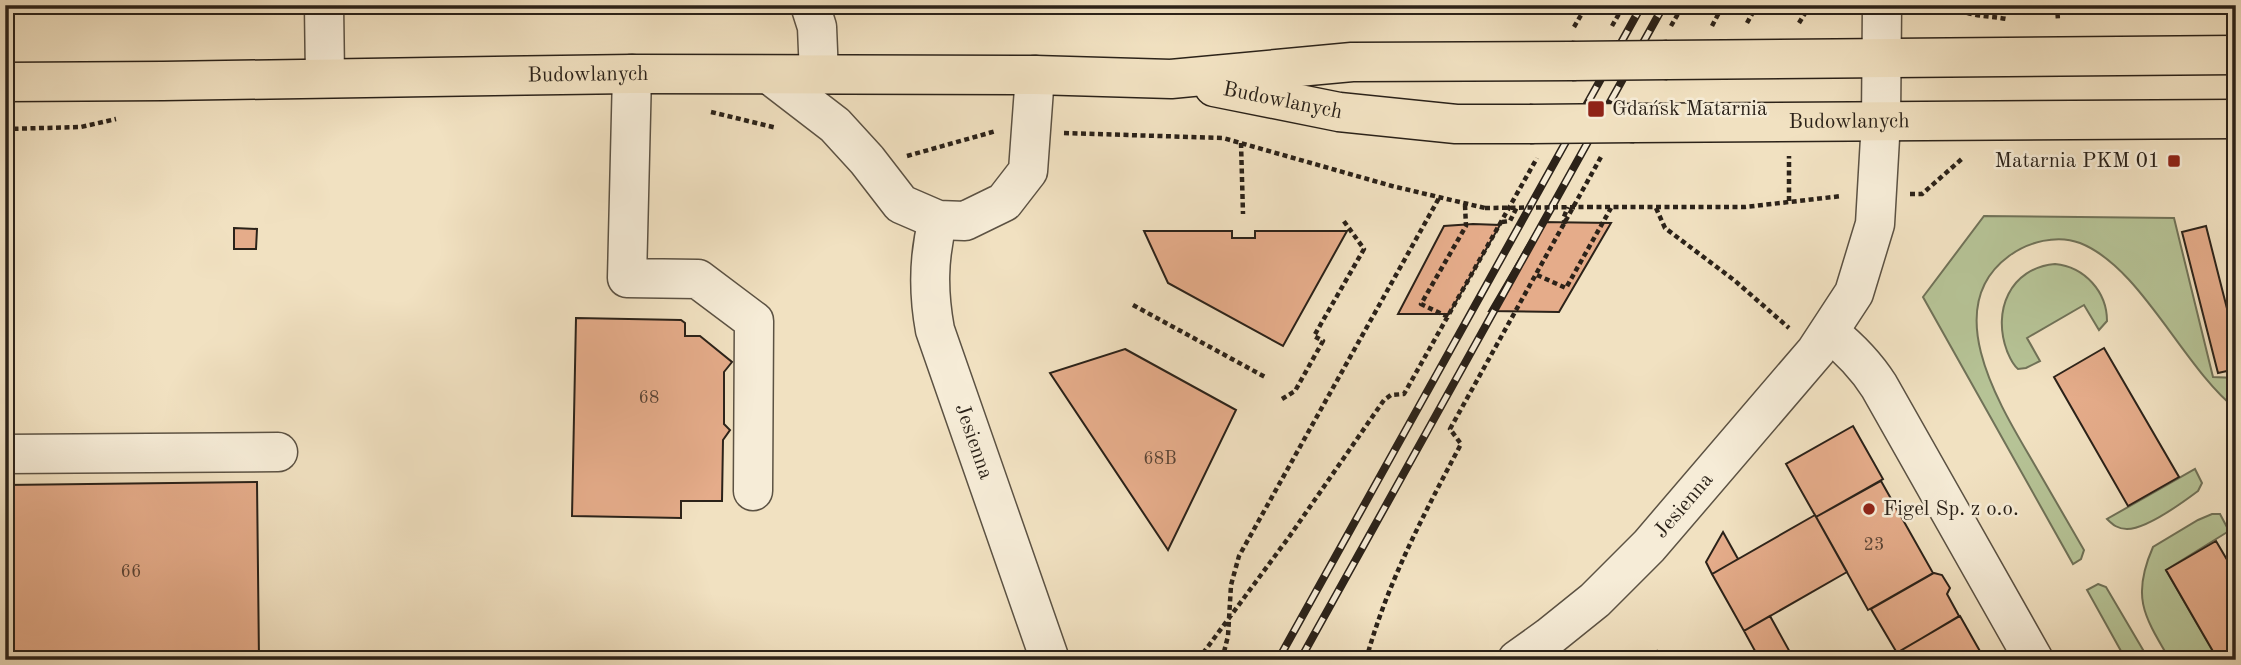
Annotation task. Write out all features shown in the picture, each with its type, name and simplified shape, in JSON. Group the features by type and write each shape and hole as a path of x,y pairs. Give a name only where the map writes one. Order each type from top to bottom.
{"main road":[{"name":"Budowlanych","path":"5,82 632,74 1035,75 1171,79 1573,44 1882,57 2236,55"},
{"name":"Budowlanych","path":"1171,79 1339,112 1456,124 1536,137 1634,123 2236,119"}],"street":[{"path":"324,5 325,77"},
{"path":"810,5 817,27 819,75"},
{"name":"Jesienna","path":"1517,660 1595,600 1649,546 1823,342 1854,293 1875,224 1881,121 1882,5"},
{"path":"632,74 626,278 698,279 754,321 753,491"},
{"path":"770,75 835,125 867,160 901,204 938,220 965,221 1004,202 1028,171 1035,75"},
{"name":"Jesienna","path":"938,220 929,278 930,306 935,330 1050,660"},
{"path":"1823,342 1853,352 1873,376 2034,660"},
{"path":"5,454 278,452"}],"path":[{"path":"1573,44 1587,5"},
{"path":"1610,29 1619,19 1623,5"},
{"path":"1667,46 1682,5"},
{"path":"1712,26 1723,5"},
{"path":"1746,26 1756,5"},
{"path":"1796,28 1810,5"},
{"path":"1952,5 1971,16"},
{"path":"2057,5 2058,25"},
{"path":"706,111 778,128 789,134"},
{"path":"5,129 81,127 120,118"},
{"path":"867,160 911,155 1001,130 1223,138 1465,205 1485,208 1745,206 1853,194"},
{"path":"1198,660 1289,537 1384,400 1391,395 1404,394 1501,222 1536,137"},
{"path":"1241,143 1243,214"},
{"path":"1366,660 1408,545 1461,444 1450,429 1604,152"},
{"path":"1789,152 1789,201"},
{"path":"1222,660 1228,636 1231,585 1239,556 1439,198"},
{"path":"1448,317 1421,304 1466,226 1465,205"},
{"path":"1501,222 1510,221 1517,207"},
{"path":"1566,224 1563,219 1568,207"},
{"path":"1537,275 1566,288 1611,208"},
{"path":"1656,208 1665,228 1823,342"},
{"path":"1282,399 1294,391 1323,341 1314,336 1364,249 1343,220"},
{"path":"1133,306 1265,377"}],"green space":[{"path":"1984,216 2174,218 2213,377 2236,378 2236,409 2198,369 2123,273 2102,255 2080,243 2052,239 2034,243 2009,256 1988,278 1978,302 1977,330 1982,358 2006,414 2084,550 2081,559 2073,564 1923,297"},
{"path":"2055,264 2076,270 2092,283 2103,300 2107,321 2099,330 2084,305 2027,338 2040,361 2018,369 2010,358 2003,336 2002,321 2008,294 2026,274 2039,267"},
{"path":"2195,469 2202,483 2198,491 2164,514 2144,525 2127,529 2116,526 2107,519"},
{"path":"2212,514 2220,514 2229,531 2166,570 2218,660 2170,660 2153,631 2144,606 2142,593 2146,564 2153,547"},
{"path":"2098,584 2106,587 2149,660 2126,660 2087,590"}],"building":[{"path":"1541,222 1611,223 1559,312 1489,311"},
{"path":"1500,225 1449,314 1398,314 1444,226"},
{"path":"2206,226 2236,344 2236,369 2218,373 2182,232"},
{"path":"234,228 257,229 256,249 234,249"},
{"path":"1144,231 1232,231 1232,238 1255,238 1255,231 1347,231 1283,346 1168,283"},
{"path":"576,318 681,320 685,323 685,336 700,336 732,362 724,372 724,424 730,430 723,440 722,501 681,501 681,518 572,516"},
{"path":"2104,348 2179,477 2128,506 2054,377"},
{"path":"1125,349 1236,410 1168,550 1050,373"},
{"path":"1853,426 1883,479 1816,517 1786,464"},
{"path":"1881,481 1933,573 1868,610 1816,517"},
{"path":"257,482 259,660 5,660 5,485"},
{"path":"1815,515 1847,572 1744,631 1712,574"},
{"path":"1723,532 1738,559 1712,574 1706,562"},
{"path":"2216,541 2236,575 2236,660 2218,660 2166,570"},
{"path":"1934,573 1942,575 1950,588 1947,594 1959,616 1897,653 1871,609"},
{"path":"1770,616 1791,654 1780,660 1760,660 1744,631"},
{"path":"1960,616 1985,660 1898,660 1895,654"},
{"path":"1657,651 1662,660 1643,660"}],"railway":[{"path":"1278,660 1642,5"},
{"path":"1300,660 1664,5"}],"place":[{"name":"Gdańsk Matarnia","path":"1596,109"},
{"name":"Matarnia PKM 01","path":"2174,161"},
{"name":"Figel Sp. z o.o.","path":"1869,509"}]}
